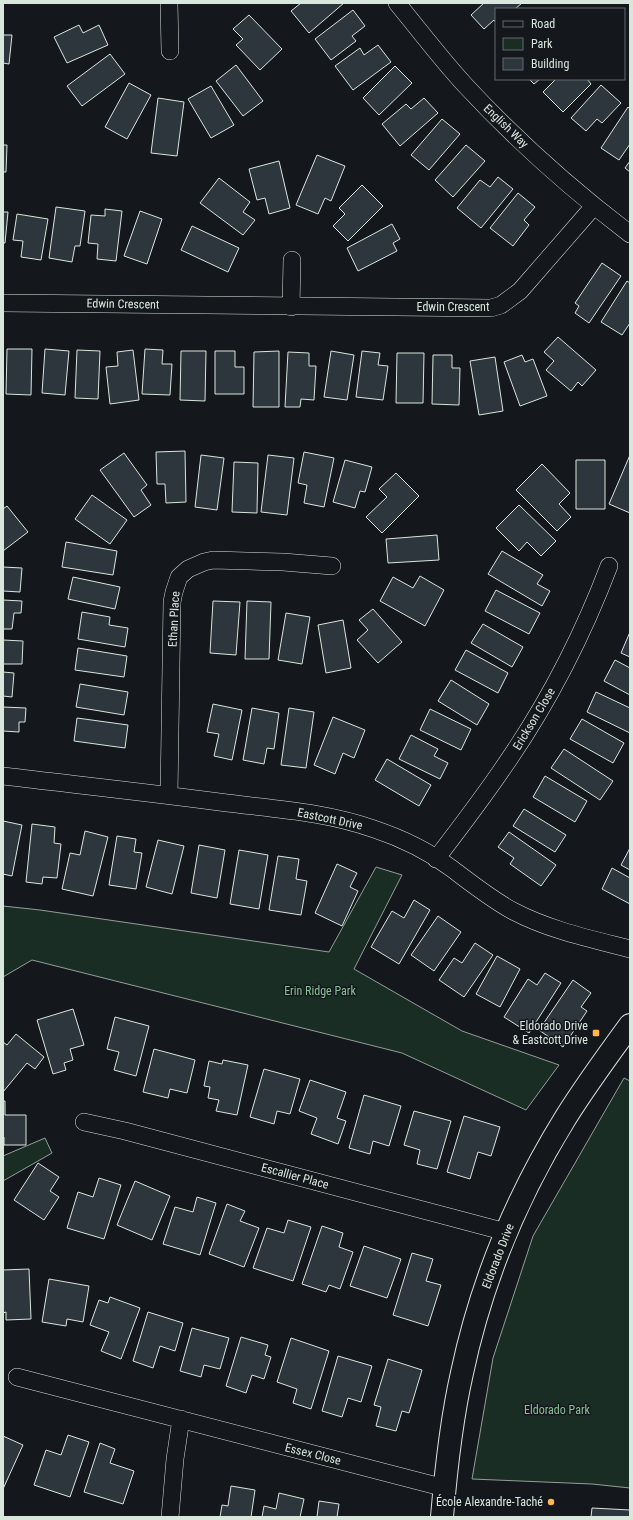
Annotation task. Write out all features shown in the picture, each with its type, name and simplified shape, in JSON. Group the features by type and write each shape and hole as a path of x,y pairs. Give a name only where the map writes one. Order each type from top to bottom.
{"street":[{"path":"169,3 170,51"},
{"name":"English Way","path":"397,3 442,58 486,106 530,149 594,206 630,234"},
{"name":"Edwin Crescent","path":"3,303 491,308 501,305 520,291 594,206"},
{"path":"291,307 292,260"},
{"name":"Ethan Place","path":"169,795 172,602 179,577 195,564 213,560 283,562 332,566"},
{"name":"Erickson Close","path":"436,859 504,767 542,706 591,612 609,566"},
{"name":"Eastcott Drive","path":"3,776 169,795 312,814 352,822 394,836 436,859 492,899 515,912 569,933 630,949"},
{"name":"Eldorado Drive","path":"442,1517 455,1409 463,1366 483,1293 506,1232 532,1176 566,1117 592,1077 630,1025"},
{"name":"Escallier Place","path":"84,1122 125,1131 506,1232"},
{"name":"Essex Close","path":"17,1377 445,1488"},
{"path":"170,1517 175,1459 181,1420"}],"green space":[{"name":"Erin Ridge Park","path":"376,867 402,875 354,969 462,1031 559,1065 526,1110 402,1053 32,960 3,977 3,906 40,910 329,952"},
{"name":"Eldorado Park","path":"624,1078 630,1081 630,1488 592,1484 472,1479 493,1358 533,1236"},
{"path":"45,1138 52,1153 3,1181 3,1156"}],"building":[{"path":"301,3 344,3 309,33 291,11"},
{"path":"484,3 522,3 516,8 495,8 495,22 494,20 484,29 471,15"},
{"path":"353,10 365,26 352,36 356,41 331,60 315,39"},
{"path":"249,15 282,49 260,70 236,45 243,39 233,29"},
{"path":"79,25 83,33 99,25 108,45 67,63 54,37"},
{"path":"3,35 12,35 9,64 3,63"},
{"path":"378,45 391,62 353,90 335,66 360,48 364,55"},
{"path":"110,54 125,74 82,106 67,86"},
{"path":"236,65 263,101 243,116 216,81"},
{"path":"395,66 412,83 379,115 363,98"},
{"path":"530,80 539,80 534,84"},
{"path":"555,80 588,80 591,84 563,112 543,92"},
{"path":"129,83 151,95 127,139 105,127"},
{"path":"601,85 621,103 602,123 597,119 586,131 571,118"},
{"path":"211,86 234,125 211,138 188,99"},
{"path":"158,98 184,102 177,156 151,153"},
{"path":"424,98 438,113 400,146 382,124 406,104 411,109"},
{"path":"628,107 630,109 630,144 619,160 601,148"},
{"path":"442,119 460,134 429,170 411,155"},
{"path":"3,145 7,145 6,172 3,172"},
{"path":"466,145 485,161 453,197 435,180"},
{"path":"317,155 345,166 331,201 325,198 318,214 296,205"},
{"path":"279,161 290,208 269,214 265,198 257,200 249,169"},
{"path":"630,161 630,172 625,168"},
{"path":"498,177 513,189 481,228 457,208 480,180 490,187"},
{"path":"219,178 250,202 243,212 255,220 243,235 200,203"},
{"path":"362,185 383,206 348,241 333,226 345,214 339,208"},
{"path":"518,193 535,207 524,220 529,225 513,246 490,228"},
{"path":"56,207 85,211 80,246 75,246 72,262 49,258"},
{"path":"105,209 122,211 116,261 97,259 98,244 88,243 91,215 105,216"},
{"path":"140,211 162,219 147,264 124,256"},
{"path":"3,212 8,212 5,243 3,243"},
{"path":"17,214 48,219 41,260 21,257 23,241 13,240"},
{"path":"392,224 400,239 393,243 397,251 358,271 347,248"},
{"path":"192,226 239,248 228,272 181,250"},
{"path":"602,263 621,276 589,323 575,313 579,306 575,303"},
{"path":"627,281 630,283 630,323 622,335 601,322"},
{"path":"558,337 596,370 582,386 578,382 571,391 546,370 554,361 544,352"},
{"path":"7,349 32,349 31,395 6,394"},
{"path":"45,349 69,351 65,395 42,393"},
{"path":"145,349 163,350 162,364 172,364 170,395 142,394"},
{"path":"77,350 100,351 98,399 75,398"},
{"path":"133,350 139,400 110,404 106,367 118,366 117,352"},
{"path":"181,351 206,351 205,401 180,400"},
{"path":"215,351 235,351 235,367 244,367 244,394 215,394"},
{"path":"279,351 279,407 253,407 254,352"},
{"path":"331,351 354,355 347,400 324,397"},
{"path":"362,351 380,353 378,365 388,366 383,400 356,397"},
{"path":"288,352 309,353 309,366 316,366 314,400 301,399 300,407 285,407"},
{"path":"397,353 424,353 423,403 396,403"},
{"path":"433,355 452,355 452,368 460,368 459,405 432,404"},
{"path":"522,355 525,362 533,359 547,396 520,406 504,362"},
{"path":"495,357 503,411 479,415 470,361"},
{"path":"185,451 186,502 166,503 165,484 157,484 156,452"},
{"path":"304,452 334,458 324,507 304,503 307,485 298,483"},
{"path":"124,453 147,485 141,490 151,505 134,517 100,470"},
{"path":"201,455 224,458 217,510 195,507"},
{"path":"268,455 294,458 287,515 261,512"},
{"path":"630,455 630,513 609,504"},
{"path":"345,460 372,467 365,492 360,491 355,508 333,502"},
{"path":"576,460 605,460 605,509 576,509"},
{"path":"234,462 258,463 257,513 232,512"},
{"path":"542,464 570,493 559,504 571,517 557,531 516,490"},
{"path":"396,473 419,496 382,533 366,517 387,497 379,489"},
{"path":"92,495 127,520 110,544 75,519"},
{"path":"519,505 556,541 541,556 527,542 519,551 496,528"},
{"path":"7,506 28,532 3,551 3,509"},
{"path":"437,535 439,560 388,563 386,539"},
{"path":"66,542 117,551 113,575 62,567"},
{"path":"502,551 543,575 537,584 550,591 542,606 488,574"},
{"path":"3,567 22,568 20,592 3,591"},
{"path":"420,576 444,590 425,626 380,601 393,577 413,588"},
{"path":"73,577 120,587 115,609 68,599"},
{"path":"496,590 540,613 529,634 485,611"},
{"path":"3,600 22,601 21,613 14,613 12,629 3,629"},
{"path":"213,601 240,602 236,655 210,653"},
{"path":"247,601 271,602 269,659 245,659"},
{"path":"373,609 402,642 378,663 357,640 368,630 359,620"},
{"path":"82,612 110,617 109,625 128,628 125,647 78,639"},
{"path":"286,613 310,617 302,664 278,660"},
{"path":"343,620 351,668 326,673 318,625"},
{"path":"483,624 523,647 512,667 471,643"},
{"path":"630,632 630,657 621,653"},
{"path":"3,640 23,641 22,664 3,664"},
{"path":"78,648 127,656 124,677 75,670"},
{"path":"466,650 508,673 498,693 455,670"},
{"path":"615,660 630,668 630,695 604,681"},
{"path":"3,672 14,673 12,697 3,696"},
{"path":"451,680 489,704 477,725 438,701"},
{"path":"80,684 128,692 124,715 76,707"},
{"path":"596,692 630,708 630,733 587,712"},
{"path":"213,704 242,710 232,760 214,756 219,734 207,732"},
{"path":"3,707 26,708 25,722 19,722 19,732 3,731"},
{"path":"252,708 279,713 274,749 267,748 264,764 243,760"},
{"path":"289,708 314,712 306,768 281,765"},
{"path":"430,709 471,729 461,750 420,730"},
{"path":"333,717 365,730 354,758 343,753 335,774 314,765"},
{"path":"77,718 128,725 125,748 74,741"},
{"path":"582,719 624,743 613,763 570,739"},
{"path":"411,735 438,749 434,756 448,763 440,779 399,759"},
{"path":"564,749 613,781 600,800 551,768"},
{"path":"387,759 431,785 419,806 375,780"},
{"path":"545,776 587,801 575,822 533,797"},
{"path":"524,809 566,835 555,852 513,826"},
{"path":"3,821 22,825 12,876 3,874"},
{"path":"32,824 55,827 54,843 61,844 57,878 43,877 42,884 26,882"},
{"path":"85,831 108,837 93,896 62,889 70,853 80,855"},
{"path":"509,832 556,865 541,886 510,864 514,858 498,847"},
{"path":"117,836 136,839 134,852 142,853 136,889 109,885"},
{"path":"158,840 184,846 172,894 146,887"},
{"path":"199,845 225,850 217,898 191,893"},
{"path":"630,848 630,870 621,865"},
{"path":"239,850 268,855 259,909 230,904"},
{"path":"278,856 299,859 296,879 307,881 301,915 269,910"},
{"path":"337,864 357,873 350,887 358,891 342,926 315,913"},
{"path":"612,868 630,878 630,904 602,889"},
{"path":"414,900 430,910 399,964 371,947 392,911 404,918"},
{"path":"438,916 461,932 434,971 411,955"},
{"path":"475,943 493,955 464,997 439,980 454,958 462,963"},
{"path":"497,956 520,969 500,1007 476,994"},
{"path":"545,973 561,983 529,1033 504,1017 528,979 537,985"},
{"path":"573,980 591,993 581,1007 587,1011 563,1047 539,1030"},
{"path":"73,1009 84,1045 70,1049 73,1060 64,1063 66,1070 53,1074 37,1020"},
{"path":"115,1017 149,1026 136,1076 114,1070 119,1052 107,1049"},
{"path":"16,1034 44,1057 35,1069 27,1063 3,1092 3,1042 7,1045"},
{"path":"154,1049 195,1060 187,1093 170,1089 168,1098 143,1092"},
{"path":"223,1060 248,1065 237,1115 216,1111 219,1100 208,1098 210,1087 204,1086 209,1061 222,1064"},
{"path":"264,1069 300,1079 290,1114 277,1111 274,1124 250,1117"},
{"path":"310,1080 346,1092 337,1118 346,1121 338,1144 311,1134 317,1118 299,1111"},
{"path":"364,1095 401,1106 389,1146 373,1141 370,1154 349,1148"},
{"path":"3,1101 5,1101 5,1115 26,1115 26,1145 4,1145"},
{"path":"414,1111 451,1121 437,1169 417,1164 420,1150 404,1145"},
{"path":"464,1116 500,1127 491,1156 478,1152 470,1179 447,1172"},
{"path":"38,1163 59,1177 50,1191 59,1197 44,1220 14,1200"},
{"path":"99,1178 121,1185 104,1239 67,1228 78,1192 93,1197"},
{"path":"135,1181 170,1196 152,1240 117,1225"},
{"path":"197,1197 216,1203 200,1255 163,1244 175,1207 193,1212"},
{"path":"227,1204 245,1211 240,1221 259,1228 244,1267 209,1254"},
{"path":"288,1220 311,1227 293,1281 253,1268 267,1228 284,1233"},
{"path":"322,1226 343,1233 339,1247 353,1252 340,1289 329,1285 326,1292 302,1284"},
{"path":"364,1246 401,1259 387,1298 350,1286"},
{"path":"412,1253 433,1259 426,1281 441,1285 428,1326 393,1315"},
{"path":"29,1269 31,1319 6,1320 6,1312 3,1313 3,1270"},
{"path":"49,1279 89,1286 83,1322 67,1319 66,1326 42,1322"},
{"path":"110,1297 140,1308 121,1359 101,1351 109,1332 90,1325 99,1300 108,1303"},
{"path":"148,1312 183,1323 175,1351 160,1346 153,1368 133,1361"},
{"path":"192,1328 229,1338 220,1369 204,1365 201,1377 180,1371"},
{"path":"241,1337 268,1345 265,1355 271,1357 264,1379 252,1375 246,1393 226,1386"},
{"path":"291,1338 329,1351 311,1409 293,1403 297,1389 277,1382"},
{"path":"338,1356 372,1366 361,1402 348,1398 342,1417 322,1411"},
{"path":"388,1359 422,1370 409,1413 402,1411 396,1431 376,1426 381,1407 374,1405"},
{"path":"68,1435 89,1442 70,1497 34,1485 46,1450 61,1455"},
{"path":"3,1436 23,1445 3,1489"},
{"path":"100,1443 115,1449 110,1463 134,1471 123,1504 84,1492"},
{"path":"231,1486 255,1490 251,1517 220,1517 222,1505 228,1506"},
{"path":"279,1493 304,1499 300,1517 262,1517 264,1506 276,1509"},
{"path":"319,1501 339,1504 337,1517 317,1517"},
{"path":"592,1508 630,1510 630,1517 591,1517"}],"place":[{"name":"Eldorado Drive & Eastcott Drive","path":"596,1033"},
{"name":"École Alexandre-Taché","path":"551,1502"}]}
